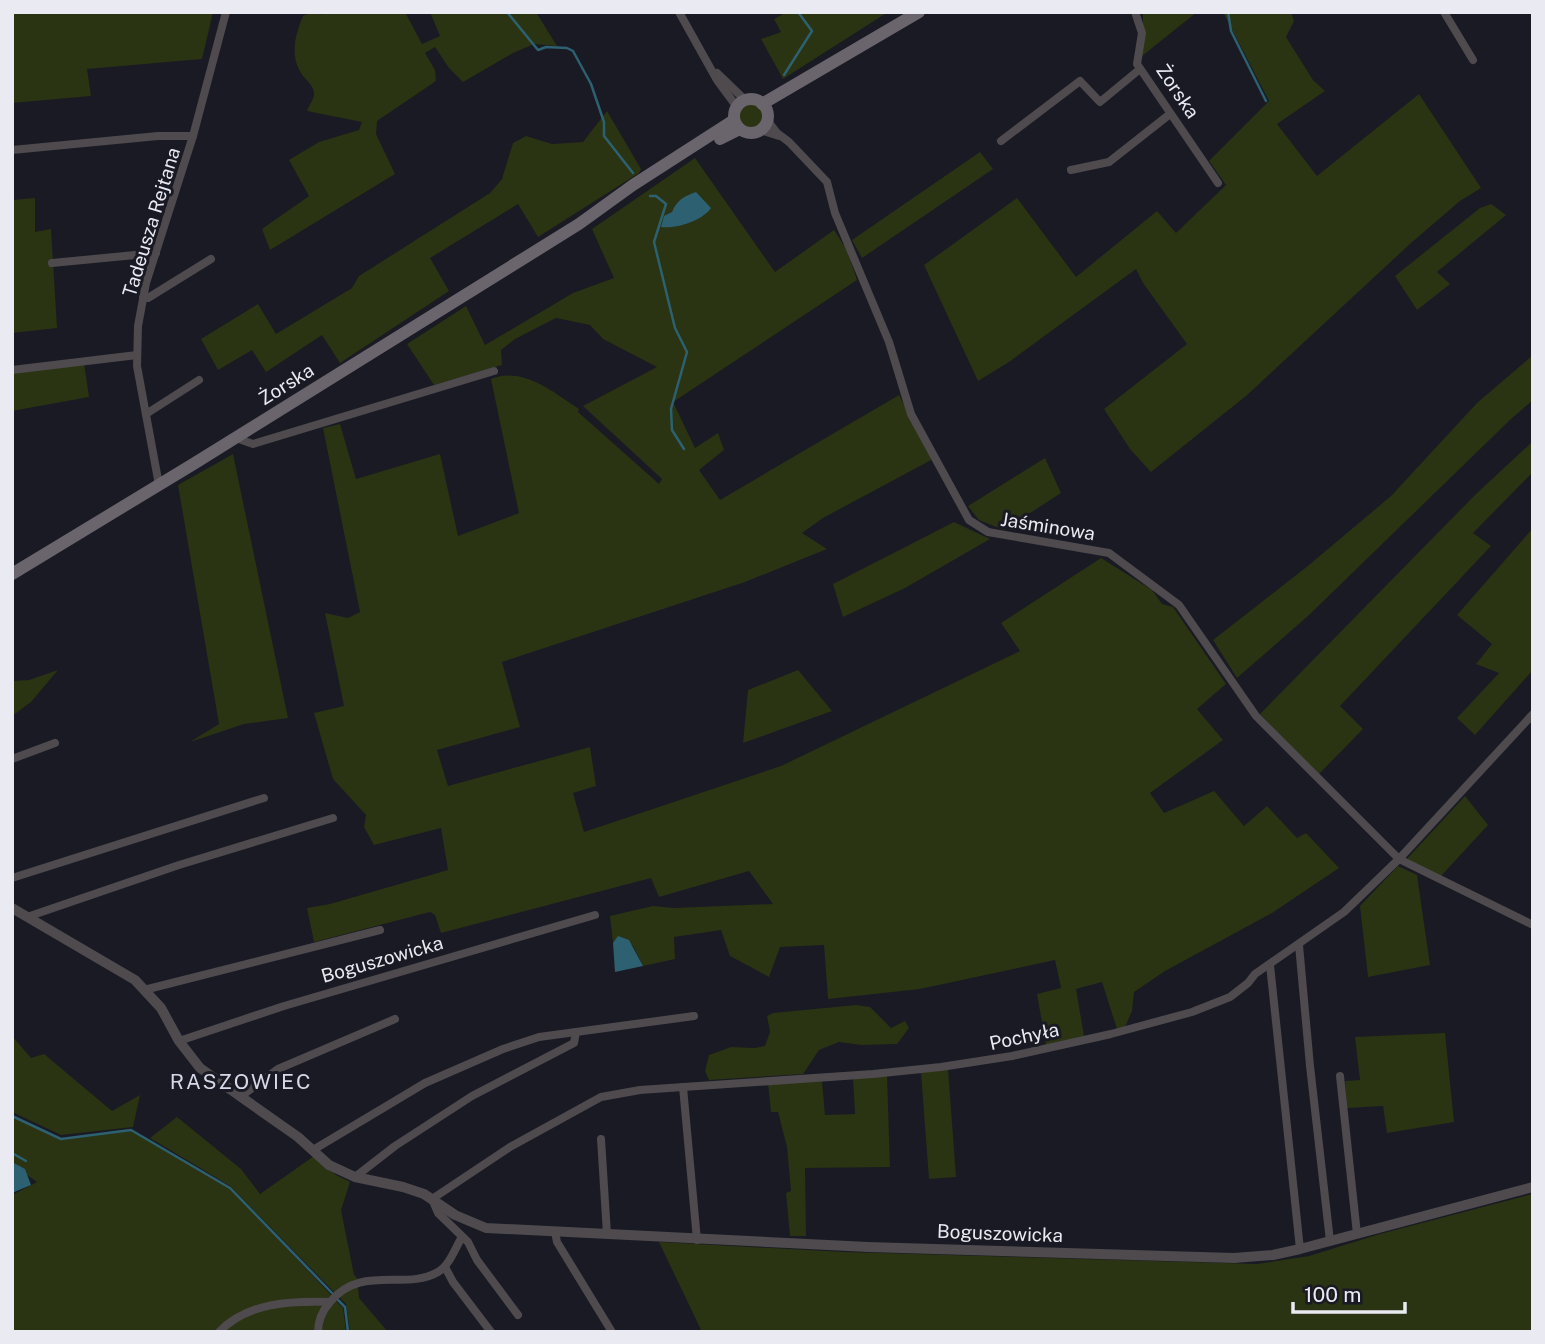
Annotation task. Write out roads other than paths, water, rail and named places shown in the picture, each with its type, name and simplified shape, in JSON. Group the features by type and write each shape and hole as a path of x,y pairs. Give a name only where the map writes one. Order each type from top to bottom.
{"main road":[{"path":"764,116 753,99 739,114 748,133 764,116 919,12"},
{"name":"Żorska","path":"12,574 579,224 607,212 694,154 739,114"}],"street":[{"name":"Tadeusza Rejtana","path":"159,485 138,372 137,355 143,298 193,135 226,12"},
{"path":"679,12 739,114"},
{"name":"Żorska","path":"1135,12 1142,33 1137,64 1218,183"},
{"path":"1444,12 1473,60"},
{"path":"1001,141 1080,81 1100,102 1140,69"},
{"path":"1071,170 1109,162 1170,114"},
{"name":"Jaśminowa","path":"764,116 827,182 835,213 889,342 911,414 969,520 988,532 1109,553 1179,605 1256,716 1399,859 1533,925"},
{"path":"12,150 193,135"},
{"path":"52,263 156,253"},
{"path":"143,298 148,298 211,260"},
{"path":"12,370 137,355"},
{"path":"236,438 253,444 494,371"},
{"path":"146,414 200,380"},
{"name":"Pochyła","path":"432,1199 510,1147 601,1097 640,1090 873,1074 1012,1056 1111,1034 1192,1012 1230,997 1344,912 1399,859 1533,715"},
{"path":"12,759 55,743"},
{"path":"12,878 264,798"},
{"path":"27,916 332,818"},
{"name":"Boguszowicka","path":"12,908 135,980 161,1008 179,1041 200,1068 298,1137 329,1165 355,1177 403,1187 486,1228 697,1240 1234,1258 1273,1255 1300,1249 1533,1187"},
{"name":"Boguszowicka","path":"179,1041 284,1006 595,915"},
{"name":"Boguszowicka","path":"144,990 380,930"},
{"path":"1300,945 1310,1066 1330,1241"},
{"path":"1270,965 1300,1249"},
{"path":"313,1150 425,1083 503,1049 539,1037 694,1016"},
{"path":"240,1097 278,1069 395,1019"},
{"path":"355,1177 395,1146 472,1096 574,1043 576,1032"},
{"path":"1340,1076 1357,1234"},
{"path":"683,1087 697,1240"},
{"path":"601,1139 607,1234"},
{"path":"432,1199 438,1213 462,1237 518,1315"},
{"path":"555,1232 556,1242 612,1332"},
{"path":"318,1332 319,1319 329,1302 348,1287 360,1282 426,1277 444,1267 462,1237"},
{"path":"444,1267 492,1332"},
{"path":"219,1332 238,1318 265,1307 282,1303 329,1302"}],"water":[{"path":"696,192 711,208 707,213 688,223 661,227 664,216 672,212 681,199"},
{"path":"618,936 629,940 643,966 615,972 613,943"},
{"path":"12,1162 25,1169 31,1185 12,1193"}],"waterway":[{"path":"507,12 538,50 546,47 573,51 591,84 604,122 604,136 633,173"},
{"path":"784,75 812,31 798,12"},
{"path":"1228,12 1231,31 1266,101"},
{"path":"650,196 656,196 666,204 654,242 675,328 687,352 671,409 672,430 684,449"},
{"path":"12,1116 61,1139 131,1130 230,1188 332,1293"},
{"path":"12,1153 26,1161"},
{"path":"338,1300 345,1307 348,1332"}],"district":[{"name":"RASZOWIEC","path":"241,1081"}]}
